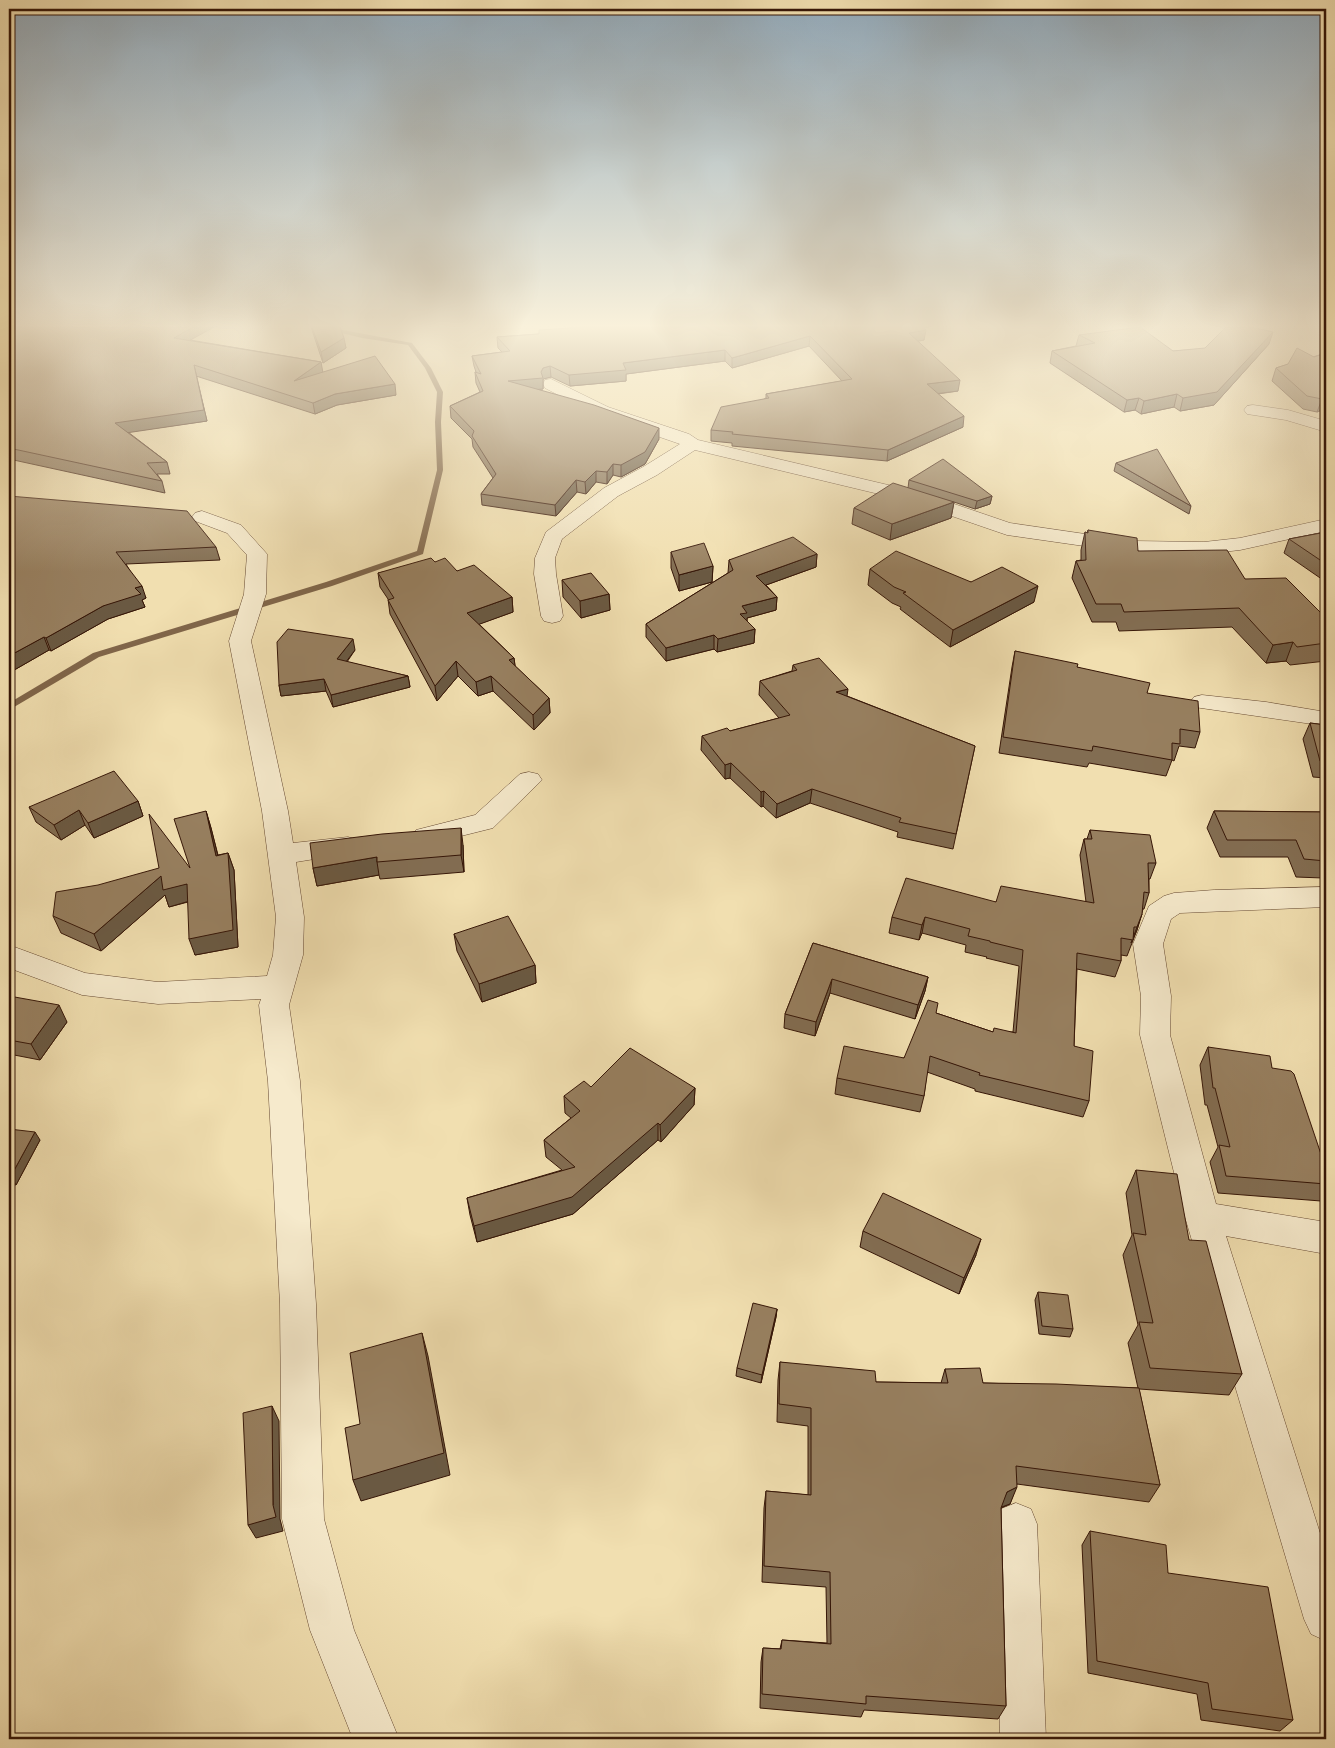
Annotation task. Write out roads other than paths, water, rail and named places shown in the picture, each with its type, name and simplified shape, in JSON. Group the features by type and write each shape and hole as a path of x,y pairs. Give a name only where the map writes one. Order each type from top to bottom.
{"street":[{"path":"597,409 683,438 692,444 745,455 915,497 1007,529 1133,547 1204,548 1240,544 1326,525"},
{"path":"1253,410 1288,415 1326,427"},
{"path":"552,616 545,574 545,558 553,536 610,492 650,471 692,444"},
{"path":"202,517 234,529 257,554 255,594 240,641 274,802 290,917 288,954 274,1005 284,1081 298,1304 303,1519 332,1630 376,1739"},
{"path":"1202,702 1266,709 1326,719"},
{"path":"397,839 435,834 484,822 530,780"},
{"path":"282,854 368,843"},
{"path":"1326,896 1174,903 1159,913 1148,944 1156,996 1155,1035 1202,1217 1326,1619"},
{"path":"9,956 82,984 120,989 158,993 279,987"},
{"path":"1202,1217 1326,1238"},
{"path":"1016,1524 1023,1739"}],"waterway":[{"path":"9,707 96,655 329,584 420,552 440,470 439,409"}]}
